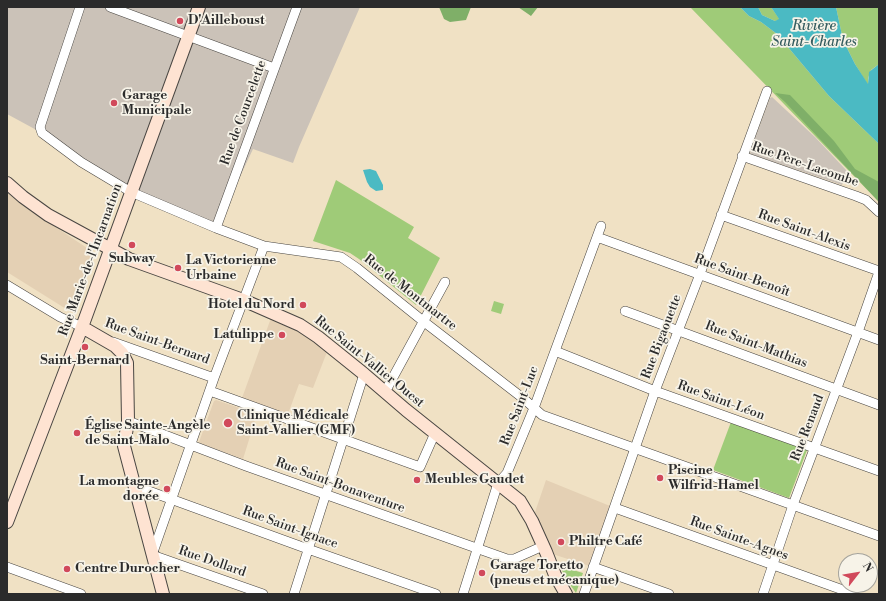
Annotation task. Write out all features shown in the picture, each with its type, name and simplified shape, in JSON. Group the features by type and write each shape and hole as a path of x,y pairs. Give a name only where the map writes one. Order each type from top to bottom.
{"street":[{"name":"Rue de Montmartre","path":"80,7 40,127 42,132 81,162 131,192 216,228 264,246 341,257 542,414 879,536"},
{"path":"110,7 274,68"},
{"name":"Rue Marie-de-l'Incarnation","path":"7,522 82,327 199,7"},
{"name":"Rue de Courcelette","path":"216,228 297,7"},
{"name":"Rue Bigaouette","path":"584,594 655,391 700,274 767,91"},
{"name":"Rue Père-Lacombe","path":"742,156 866,200 879,212"},
{"name":"Rue Saint-Vallier Ouest","path":"7,183 48,215 129,259 243,300 300,325 318,337 520,501 532,521 544,546 555,575 566,594"},
{"name":"Rue Saint-Alexis","path":"721,215 879,272"},
{"name":"Rue Saint-Luc","path":"463,594 498,483 507,474 534,408 601,226"},
{"name":"Rue Saint-Benoît","path":"597,237 879,340"},
{"path":"152,555 170,499 264,246"},
{"name":"Rue Renaud","path":"763,594 774,565 793,504 837,390 879,272"},
{"path":"384,392 445,282"},
{"name":"Rue Saint-Bernard","path":"7,285 60,317 103,339 214,378"},
{"name":"Rue Saint-Mathias","path":"625,311 879,405"},
{"path":"103,339 115,346 122,353 126,364 128,421 124,446 163,594"},
{"name":"Rue Saint-Léon","path":"555,351 655,391 879,471"},
{"path":"294,594 364,374"},
{"path":"210,391 420,467 435,433"},
{"name":"Rue Saint-Bonaventure","path":"128,421 507,559 514,560 544,546"},
{"name":"Rue Saint-Ignace","path":"135,486 436,594"},
{"name":"Rue Sainte-Agnes","path":"615,508 854,594"},
{"name":"Rue Dollard","path":"152,555 263,594"},
{"path":"7,567 65,591 81,594"},
{"path":"593,567 669,594"}],"shaded area":[{"path":"7,7 360,7 293,163 253,149 216,228 131,192 42,133 7,114"},
{"path":"772,97 815,137 847,171 842,185 751,154 750,152 770,98"},
{"path":"7,190 30,210 93,252 94,256 74,310 71,312 7,272"},
{"path":"271,318 287,324 307,336 327,352 313,388 299,384 288,414 242,398"},
{"name":"Clinique Médicale Saint-Vallier (GMF)","path":"216,400 257,414 243,459 199,443 214,401"},
{"path":"546,480 615,508 593,567 546,552 532,521"}],"green space":[{"path":"439,7 471,7 466,20 450,22 444,19"},
{"path":"518,7 538,7 531,16"},
{"path":"690,7 740,7 749,16 761,22 777,34 829,96 879,144 879,202"},
{"path":"758,7 771,7 780,20 775,21 762,15"},
{"path":"836,7 879,7 879,64 871,70 868,78 868,85 843,40"},
{"path":"775,93 790,95 834,141 855,169 879,182 879,202 785,102"},
{"path":"336,180 414,227 408,238 440,258 416,305 350,253 313,241"},
{"path":"494,301 504,304 501,314 491,311"},
{"path":"731,422 807,450 789,498 713,470"},
{"path":"560,566 583,573 576,593 566,579"}],"water":[{"name":"Rivière Saint-Charles","path":"740,7 758,7 762,15 775,21 779,19 771,7 836,7 843,40 855,64 868,84 869,72 879,64 879,144 829,96 777,34 761,22 749,16"},
{"path":"370,169 376,171 383,185 383,190 376,191 370,187 363,170"}],"place":[{"name":"D'Ailleboust","path":"180,21"},
{"name":"Garage Municipale","path":"114,103"},
{"name":"Subway","path":"132,245"},
{"name":"La Victorienne Urbaine","path":"178,268"},
{"name":"Hotel du Nord","path":"303,305"},
{"name":"Latulippe","path":"282,335"},
{"name":"Saint-Bernard","path":"85,347"},
{"name":"Clinique Médicale Saint-Vallier (GMF)","path":"228,423"},
{"name":"Église Sainte-Angèle de Saint-Malo","path":"77,433"},
{"name":"Piscine Wilfrid-Hamel","path":"660,478"},
{"name":"Meubles Gaudet","path":"417,480"},
{"name":"La montagne dorée","path":"167,489"},
{"name":"Philtre Café","path":"561,542"},
{"name":"Centre Durocher","path":"67,569"},
{"name":"Garage Toretto (pneus et mécanique)","path":"482,573"}]}
